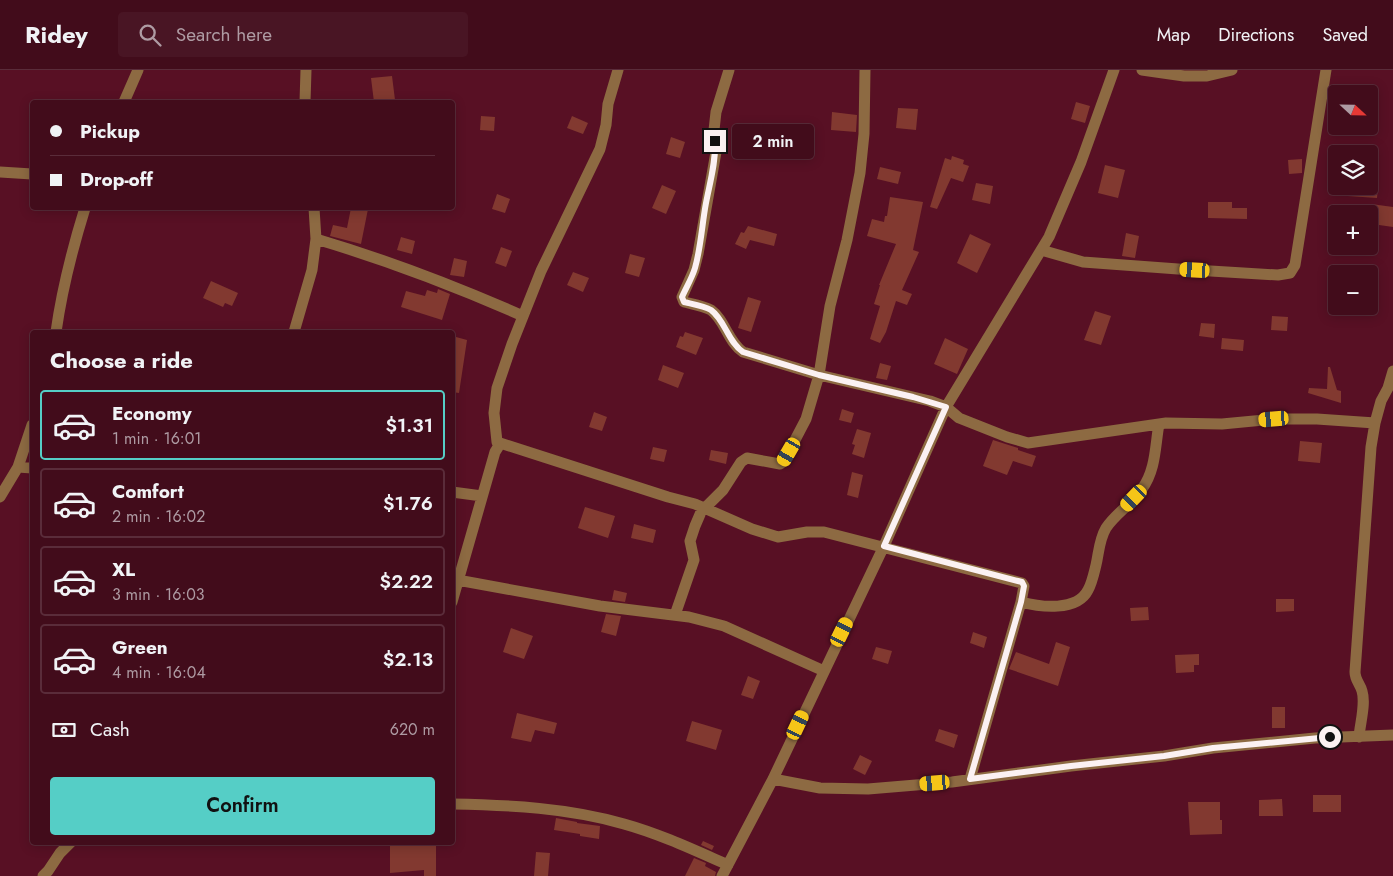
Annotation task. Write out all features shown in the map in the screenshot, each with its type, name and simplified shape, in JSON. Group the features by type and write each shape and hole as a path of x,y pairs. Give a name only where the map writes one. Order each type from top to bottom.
{"street":[{"path":"125,100 138,70"},
{"path":"305,100 306,70"},
{"path":"618,70 608,104 606,125 600,149 541,271 497,388 495,402 496,437 498,442 706,508 752,529 778,537 807,532 824,532 1022,582 1024,586 1021,602 970,779"},
{"path":"729,70 716,112 714,130 716,152 698,254 694,270 682,297 684,302 710,310 717,317 735,347 743,352 819,375 905,395 946,407 959,418 1007,437 1028,443 1159,424 1222,424 1274,419 1317,419 1375,423"},
{"path":"675,615 694,560 690,541 701,512 723,490 742,462 747,458 780,464 784,461 806,419 819,375 830,306 847,240 860,173 864,134 865,70"},
{"path":"722,876 773,779 884,546 946,407 1049,237 1081,162 1114,70"},
{"path":"1142,70 1184,76 1207,76 1232,70"},
{"path":"1041,250 1083,262 1278,275 1290,273 1295,264 1326,70"},
{"path":"0,172 30,174"},
{"path":"56,330 62,291 84,210"},
{"path":"295,330 312,270 316,239 314,210"},
{"path":"316,239 364,253 453,285 523,316"},
{"path":"1359,737 1363,699 1362,690 1355,678 1355,672 1371,447 1380,401 1391,388 1393,371"},
{"path":"1021,602 1035,605 1061,606 1077,600 1088,591 1101,540 1106,529 1142,490 1153,469 1159,424"},
{"path":"0,497 18,467 30,431"},
{"path":"500,444 494,452 456,580 600,606 675,615 724,626 824,671"},
{"path":"18,467 30,468"},
{"path":"455,492 482,496"},
{"path":"773,779 820,788 842,790 868,789 1164,756 1213,748 1315,738 1393,735"},
{"path":"455,804 514,806 581,814 649,832 728,865"},
{"path":"43,876 67,845"}],"building":[{"path":"392,76 395,100 374,100 371,78"},
{"path":"1076,102 1090,106 1085,123 1071,119"},
{"path":"898,108 918,109 916,130 896,128"},
{"path":"832,112 857,115 856,132 831,130"},
{"path":"481,116 495,117 494,131 480,130"},
{"path":"572,116 588,123 583,134 567,128"},
{"path":"671,137 685,142 680,158 666,154"},
{"path":"952,156 964,160 963,164 969,166 963,182 951,178 937,209 930,207 945,158 951,160"},
{"path":"1302,159 1302,173 1289,174 1288,160"},
{"path":"1105,165 1125,170 1118,198 1098,193"},
{"path":"880,167 901,172 898,184 877,179"},
{"path":"976,183 993,186 990,204 972,200"},
{"path":"662,185 676,191 666,214 652,208"},
{"path":"497,194 510,199 505,213 492,209"},
{"path":"1333,195 1377,195 1377,198"},
{"path":"890,197 923,202 913,250 919,252 902,290 912,294 907,305 896,301 886,332 880,343 870,339 880,306 874,304 879,285 896,244 867,236 872,219 884,222 885,216 887,216"},
{"path":"1208,202 1232,202 1232,208 1247,208 1247,219 1208,218"},
{"path":"1371,204 1393,207 1393,227 1379,225 1378,205"},
{"path":"351,210 368,210 361,244 330,236 333,225 347,228"},
{"path":"748,226 777,234 774,246 750,240 746,249 735,244 741,232 744,233"},
{"path":"1126,233 1139,236 1135,258 1122,256"},
{"path":"970,234 991,244 977,273 957,263"},
{"path":"401,237 415,241 412,254 397,250"},
{"path":"501,247 512,251 506,267 495,263"},
{"path":"630,254 645,258 639,277 625,273"},
{"path":"454,258 467,261 464,277 450,275"},
{"path":"573,272 589,278 583,292 567,285"},
{"path":"211,281 238,293 232,306 225,303 223,307 203,298"},
{"path":"438,289 450,294 442,320 401,307 406,291 425,296 427,290 437,293"},
{"path":"748,297 761,301 751,332 738,328"},
{"path":"1095,311 1111,316 1101,345 1084,340"},
{"path":"1272,316 1288,317 1287,331 1271,330"},
{"path":"1201,323 1215,324 1214,338 1199,336"},
{"path":"685,332 703,338 696,355 676,347 680,336 683,337"},
{"path":"456,337 467,340 459,393 455,392"},
{"path":"945,338 968,349 957,374 934,364"},
{"path":"1222,338 1244,340 1243,351 1221,349"},
{"path":"880,363 891,366 887,380 876,378"},
{"path":"663,365 684,373 678,388 658,380"},
{"path":"1328,367 1330,367 1337,390 1341,391 1341,403 1308,393 1309,388 1327,389"},
{"path":"842,409 854,413 851,423 839,420"},
{"path":"594,412 607,417 602,431 589,427"},
{"path":"857,429 871,433 864,458 852,454 855,445 852,444"},
{"path":"993,440 1036,456 1032,467 1013,461 1007,475 983,466"},
{"path":"1300,441 1322,443 1320,463 1298,461"},
{"path":"653,447 667,450 664,462 650,459"},
{"path":"711,450 728,453 726,464 709,460"},
{"path":"852,472 863,475 858,498 847,495"},
{"path":"585,507 615,516 608,538 578,528"},
{"path":"634,524 656,530 653,543 631,538"},
{"path":"614,590 627,593 625,602 612,600"},
{"path":"1276,599 1294,599 1294,611 1276,612"},
{"path":"1148,607 1149,620 1131,621 1130,608"},
{"path":"606,614 621,616 616,636 601,632"},
{"path":"511,628 533,636 524,659 503,652"},
{"path":"973,632 987,637 984,648 970,643"},
{"path":"1056,642 1070,647 1058,686 1009,669 1016,652 1049,664"},
{"path":"876,647 892,651 888,664 872,659"},
{"path":"1199,654 1199,665 1194,665 1194,672 1176,673 1175,655"},
{"path":"748,676 760,681 753,699 741,695"},
{"path":"1272,707 1285,707 1285,728 1272,728"},
{"path":"517,713 557,723 554,734 535,730 531,742 511,738"},
{"path":"692,721 722,730 716,750 686,741"},
{"path":"939,729 958,735 954,748 935,741"},
{"path":"860,755 872,761 865,775 853,769"},
{"path":"1313,795 1341,795 1341,812 1313,812"},
{"path":"1282,799 1283,816 1259,816 1259,800"},
{"path":"1188,802 1220,802 1222,834 1190,835"},
{"path":"556,818 600,826 599,839 554,830"},
{"path":"703,841 714,846 712,850 701,845"},
{"path":"390,845 436,845 436,876 424,876 424,870 390,873"},
{"path":"536,852 550,853 548,876 534,876"},
{"path":"694,858 706,863 705,866 716,872 715,876 685,876"}],"route":[{"path":"715,141 716,152 712,180 706,202 698,254 694,270 682,297 684,302 710,310 717,317 735,347 743,352 819,375 913,397 946,407 884,546 1022,582 1024,586 1024,592 970,779 1164,756 1213,748 1330,737"}]}
